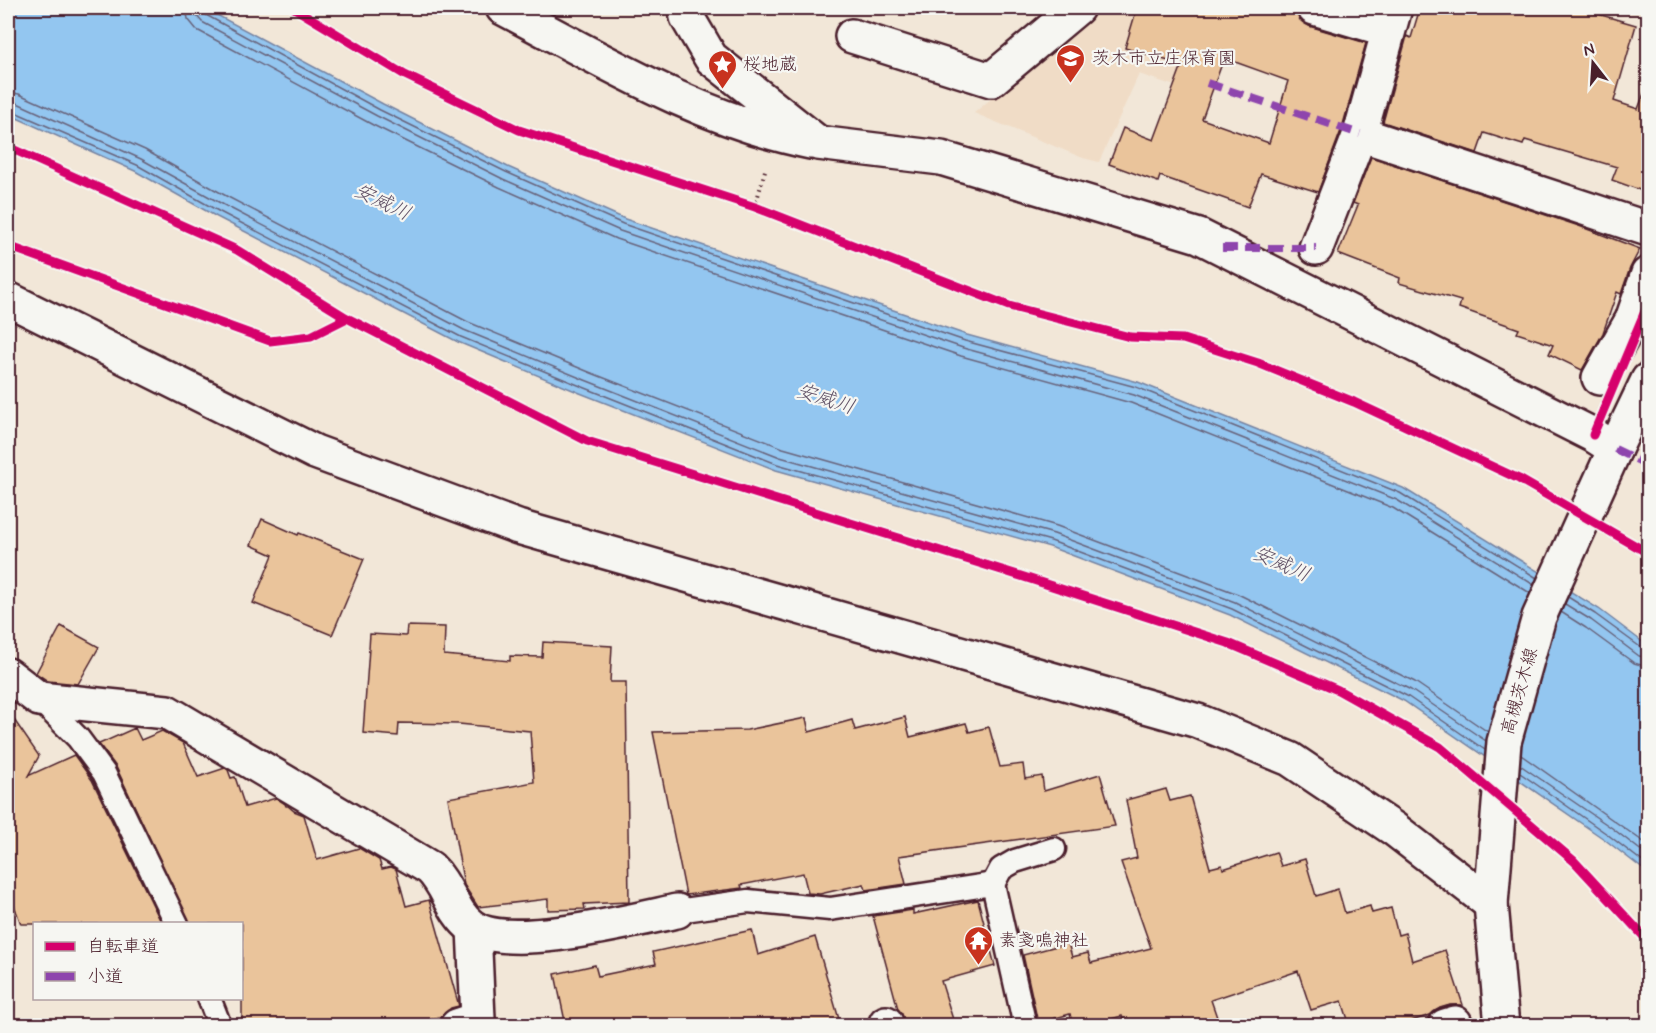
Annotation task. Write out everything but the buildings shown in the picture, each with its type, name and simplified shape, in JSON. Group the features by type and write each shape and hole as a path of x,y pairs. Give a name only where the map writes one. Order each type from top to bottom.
{"street":[{"path":"503,8 665,94 774,135 818,143 941,158 1199,236 1593,435 1615,449"},
{"path":"685,8 687,17 711,58 818,143"},
{"path":"852,36 991,80 1077,8"},
{"path":"1314,8 1391,19 1360,134 1316,248"},
{"path":"1360,134 1648,230"},
{"path":"1599,378 1632,320 1648,274"},
{"path":"8,299 315,452 518,527 1198,721 1280,754 1394,829 1491,904"},
{"name":"高槻茨木線","path":"1502,1026 1491,904 1504,742 1539,617 1648,380"},
{"path":"8,675 39,699 167,712 430,868 438,876 460,916 474,928 490,935 537,935 592,929 677,911"},
{"path":"471,1023 474,928"},
{"path":"1445,1026 1455,1023 1455,1026"}],"lane":[{"path":"39,699 78,738 104,773 176,922"},
{"path":"1025,1026 993,884 1001,869 1015,861 1054,849"},
{"path":"677,911 748,901 831,909 993,884"},
{"path":"209,1000 220,1026"}],"path":[{"path":"755,207 774,135"},
{"path":"744,204 766,211"}],"shaded area":[{"name":"茨木市立庄保育園","path":"1100,8 1232,8 1202,95 1139,74 1099,162 1083,158 974,113"}],"water":[{"name":"安威川","path":"8,8 204,8 383,104 508,167 625,219 967,335 1138,382 1403,488 1599,609 1648,646 1648,873 1604,839 1404,701 1230,615 1050,547 776,470 580,393 458,342 217,217 135,171 8,114"}],"marked path":[{"path":"1207,83 1360,134"},
{"path":"1222,248 1316,248"},
{"path":"1615,449 1648,465"}],"cycle path":[{"path":"294,8 405,75 519,130 755,207 1009,306 1130,337 1183,339 1258,363 1354,402 1519,479 1648,553"},
{"path":"8,147 237,250 347,318 587,441 1228,643 1338,690 1440,747 1574,861 1648,941"},
{"path":"8,246 270,341 311,336 347,318"},
{"path":"1593,435 1648,304"}],"place":[{"name":"茨木市立庄保育園","path":"1071,84"},
{"name":"桜地蔵","path":"722,90"},
{"name":"素戔嗚神社","path":"978,966"}]}
